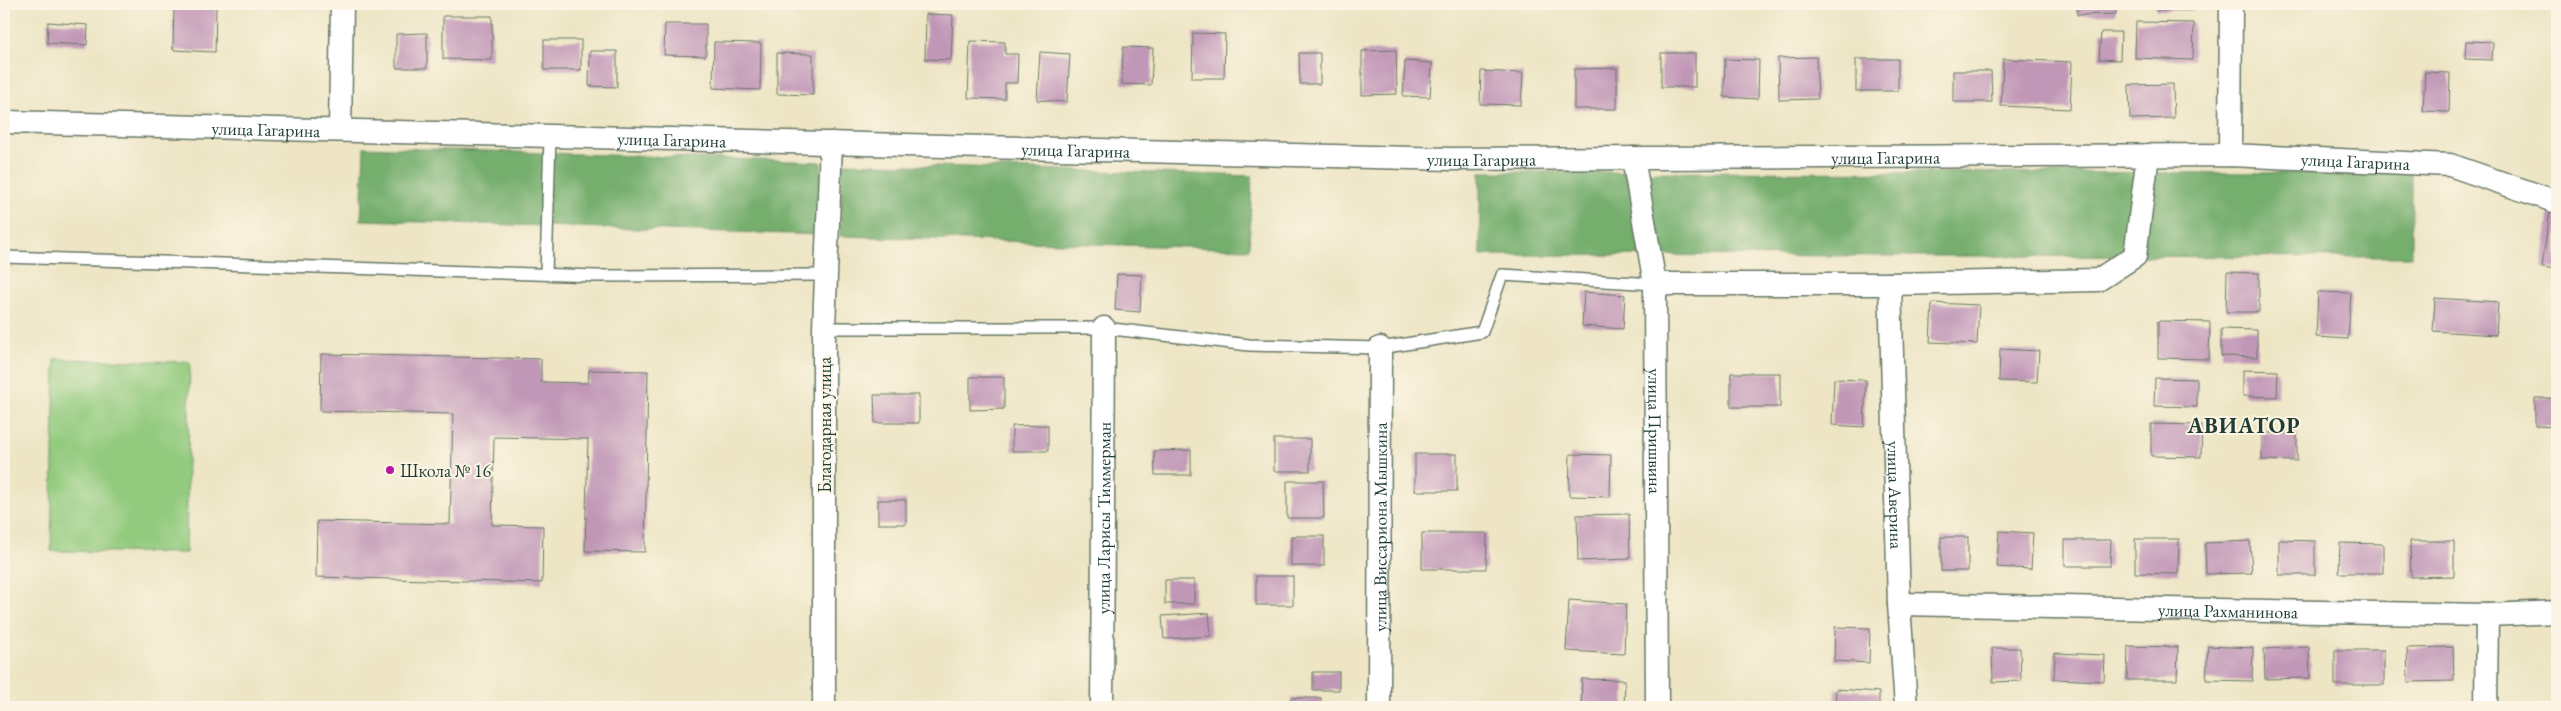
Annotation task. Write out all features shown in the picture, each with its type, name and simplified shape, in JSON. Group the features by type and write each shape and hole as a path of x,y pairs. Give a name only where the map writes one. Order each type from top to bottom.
{"street":[{"path":"340,130 342,4"},
{"path":"2230,155 2231,4"},
{"name":"улица Гагарина","path":"4,122 1451,159 2230,155 2450,164 2557,202"},
{"name":"Благодарная улица","path":"824,707 824,328 831,143"},
{"path":"1655,284 1890,284 2098,280 2135,256 2148,155"},
{"name":"улица Пришвина","path":"1633,158 1655,284 1658,707"},
{"name":"улица Аверина","path":"1890,284 1899,604 1906,707"},
{"name":"улица Ларисы Тиммерман","path":"1102,707 1104,328"},
{"name":"улица Виссариона Мышкина","path":"1379,707 1380,348"},
{"name":"улица Рахманинова","path":"1899,604 2487,615 2557,612"},
{"path":"2486,707 2487,615"}],"lane":[{"path":"546,274 550,136"},
{"path":"4,257 546,274 825,275"},
{"path":"824,328 1104,328 1249,345 1380,348 1482,332 1502,275 1655,284"}],"green space":[{"path":"364,147 821,162 821,235 361,220"},
{"path":"842,163 1252,176 1249,249 840,236"},
{"path":"1480,172 2412,173 2412,257 1480,255"},
{"path":"55,359 190,362 186,553 51,551"}],"building":[{"path":"2077,4 2116,4 2116,14 2077,15"},
{"path":"2156,4 2193,4 2193,10 2156,10"},
{"path":"174,5 216,6 215,52 173,50"},
{"path":"926,14 953,15 951,60 925,59"},
{"path":"443,16 492,16 492,60 443,59"},
{"path":"48,22 88,25 87,45 47,43"},
{"path":"2136,22 2194,23 2193,60 2135,58"},
{"path":"665,24 706,24 706,56 664,55"},
{"path":"2101,32 2121,32 2120,60 2099,59"},
{"path":"427,33 427,68 396,68 396,34"},
{"path":"1193,33 1225,34 1224,78 1192,78"},
{"path":"544,40 581,40 581,70 544,70"},
{"path":"970,41 1005,42 1005,54 1018,54 1017,83 1005,83 1005,99 968,98"},
{"path":"2466,41 2493,42 2492,60 2465,59"},
{"path":"714,42 761,43 760,90 713,88"},
{"path":"1123,47 1153,48 1151,85 1122,84"},
{"path":"1396,50 1397,94 1362,95 1362,51"},
{"path":"590,51 617,51 617,87 589,86"},
{"path":"1040,52 1070,54 1067,102 1037,100"},
{"path":"777,53 813,54 813,95 777,94"},
{"path":"1299,53 1320,53 1320,84 1300,84"},
{"path":"1661,53 1695,53 1695,87 1661,87"},
{"path":"1816,57 1818,99 1779,100 1778,58"},
{"path":"1725,59 1759,60 1758,99 1724,97"},
{"path":"1856,59 1898,59 1898,91 1856,91"},
{"path":"2003,59 2072,62 2070,109 2001,106"},
{"path":"1405,61 1432,63 1430,97 1403,96"},
{"path":"1617,68 1617,109 1574,109 1574,69"},
{"path":"1481,71 1523,73 1521,105 1480,104"},
{"path":"1953,71 1991,71 1992,102 1953,102"},
{"path":"2425,72 2450,73 2449,112 2423,111"},
{"path":"2173,84 2174,118 2130,119 2129,85"},
{"path":"2550,210 2557,211 2557,269 2542,267"},
{"path":"2227,272 2259,273 2259,312 2226,312"},
{"path":"1117,274 1142,275 1140,312 1115,310"},
{"path":"1584,292 1625,295 1623,329 1582,326"},
{"path":"2318,292 2351,293 2348,339 2316,337"},
{"path":"2435,298 2498,302 2496,335 2433,331"},
{"path":"1932,303 1979,305 1977,344 1930,342"},
{"path":"2158,321 2210,322 2209,359 2158,358"},
{"path":"2221,329 2257,330 2257,357 2221,356"},
{"path":"2000,349 2039,351 2037,382 1999,381"},
{"path":"321,354 541,359 541,382 588,383 589,370 648,371 645,552 585,551 588,439 494,437 492,525 543,526 542,583 316,577 317,521 450,524 453,414 320,411"},
{"path":"2243,370 2278,371 2277,397 2243,396"},
{"path":"1731,373 1780,373 1780,407 1731,407"},
{"path":"970,377 1004,377 1004,409 970,410"},
{"path":"2155,378 2197,379 2197,407 2154,406"},
{"path":"1834,379 1866,380 1864,427 1832,425"},
{"path":"874,395 919,395 919,423 875,423"},
{"path":"2535,398 2557,398 2557,427 2535,426"},
{"path":"2151,424 2202,425 2201,457 2151,456"},
{"path":"1048,425 1048,451 1012,451 1012,426"},
{"path":"2262,433 2297,433 2297,461 2262,460"},
{"path":"1274,439 1310,439 1310,471 1274,471"},
{"path":"1191,450 1191,475 1155,475 1154,451"},
{"path":"1415,454 1457,454 1457,491 1415,491"},
{"path":"1570,454 1611,455 1610,497 1569,496"},
{"path":"1287,481 1323,481 1324,518 1287,518"},
{"path":"878,500 906,500 906,524 878,524"},
{"path":"1629,514 1630,559 1578,561 1577,515"},
{"path":"1999,531 2033,533 2031,569 1997,567"},
{"path":"1422,533 1487,533 1486,569 1422,569"},
{"path":"1291,536 1324,536 1324,566 1291,566"},
{"path":"1941,537 1968,537 1968,571 1941,571"},
{"path":"2135,539 2179,539 2178,574 2135,573"},
{"path":"2065,540 2111,540 2110,566 2065,566"},
{"path":"2279,540 2315,541 2315,575 2279,575"},
{"path":"2250,541 2252,573 2206,574 2205,543"},
{"path":"2410,541 2454,541 2454,576 2411,577"},
{"path":"2340,543 2383,544 2383,573 2339,573"},
{"path":"1256,576 1293,576 1293,605 1256,605"},
{"path":"1165,580 1194,580 1194,604 1165,604"},
{"path":"1569,600 1626,604 1624,654 1566,651"},
{"path":"1209,613 1211,636 1164,639 1162,616"},
{"path":"1835,627 1870,628 1869,663 1834,661"},
{"path":"2128,646 2178,647 2177,680 2127,680"},
{"path":"2208,646 2253,648 2252,681 2206,680"},
{"path":"2309,647 2310,678 2265,679 2264,649"},
{"path":"2453,647 2454,681 2408,682 2407,648"},
{"path":"1992,648 2020,648 2021,681 1993,682"},
{"path":"2335,650 2384,650 2384,685 2335,685"},
{"path":"2055,653 2105,655 2104,681 2054,679"},
{"path":"1313,672 1339,672 1339,690 1313,690"},
{"path":"1582,679 1625,680 1624,707 1581,707"},
{"path":"1836,689 1879,692 1879,707 1835,707"},
{"path":"1291,698 1321,698 1321,707 1291,707"}],"place":[{"name":"Школа № 16","path":"390,470"}],"district":[{"name":"АВИАТОР","path":"2244,425"}]}
